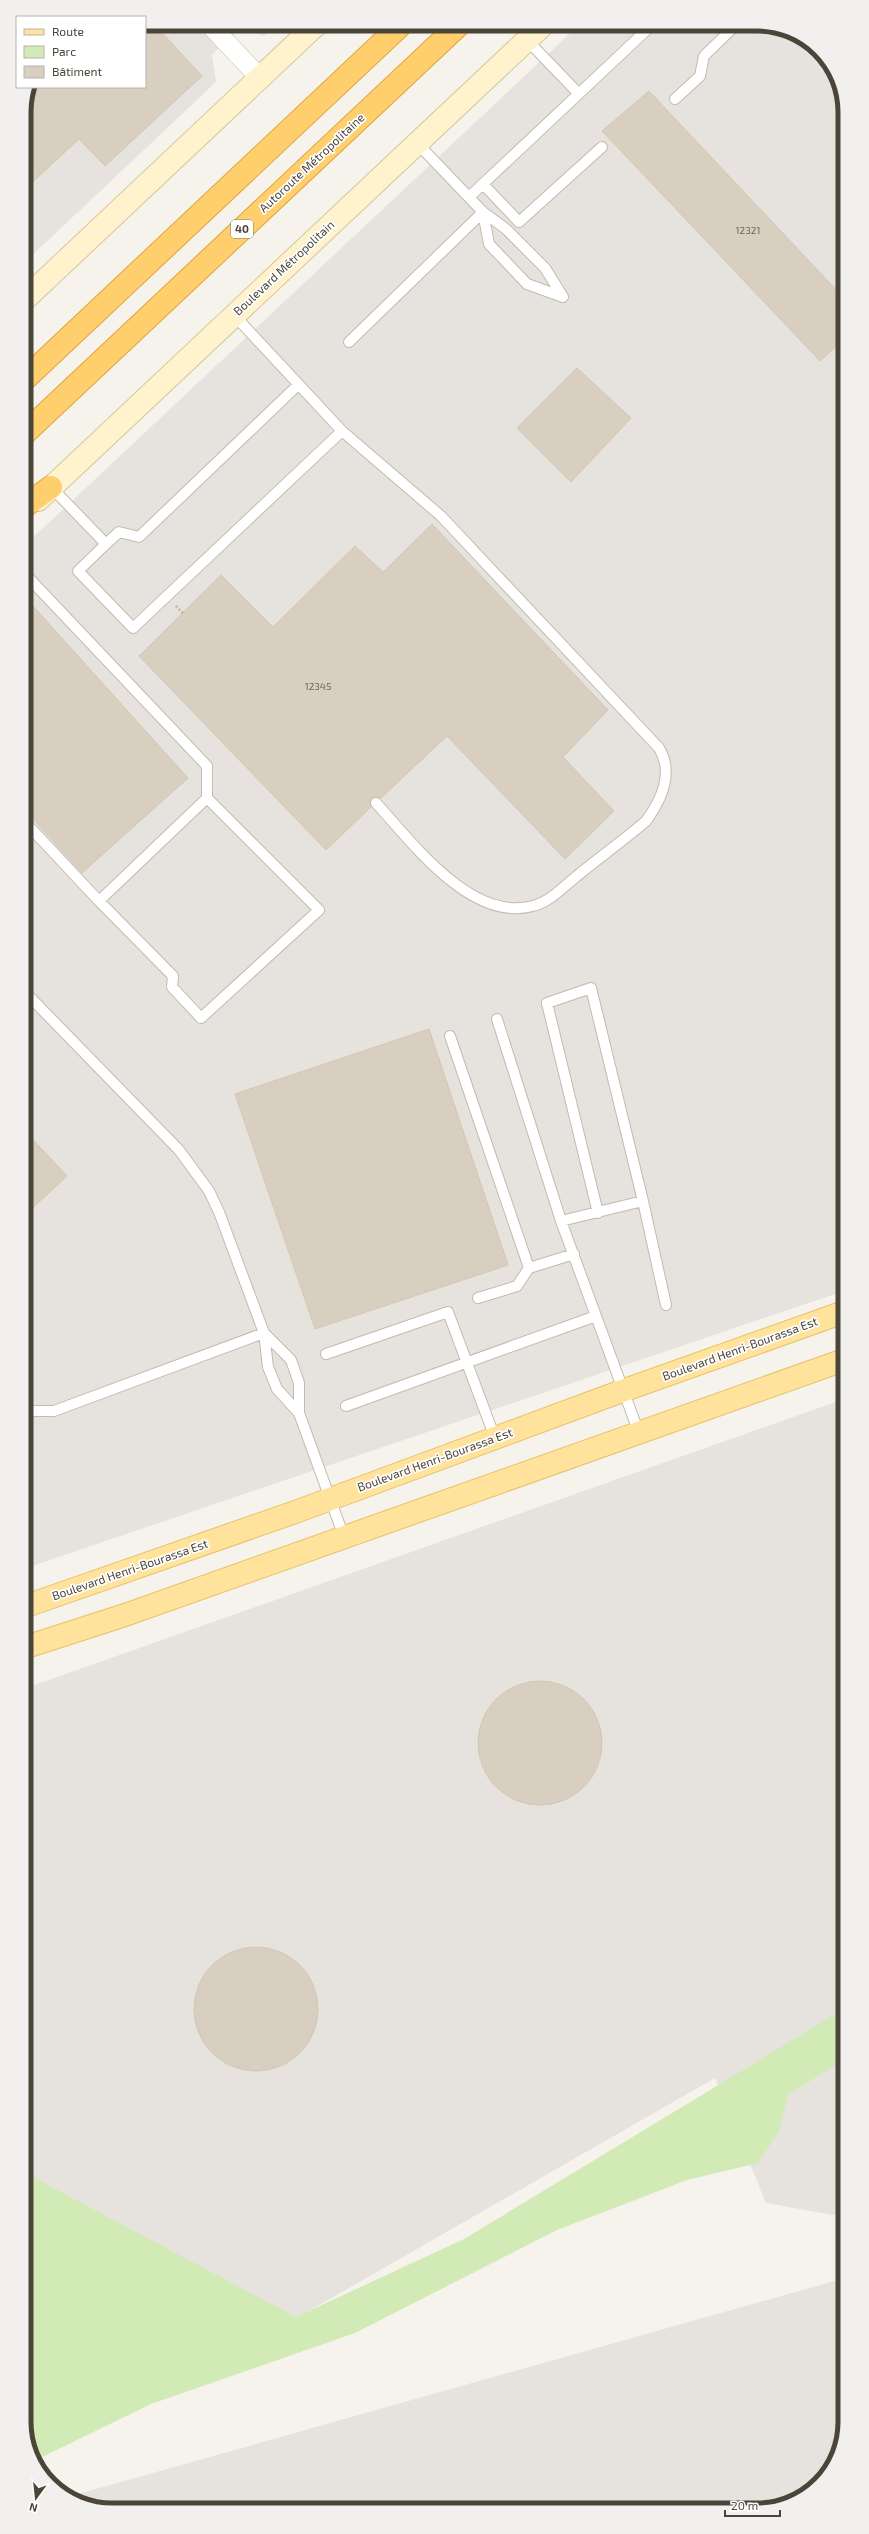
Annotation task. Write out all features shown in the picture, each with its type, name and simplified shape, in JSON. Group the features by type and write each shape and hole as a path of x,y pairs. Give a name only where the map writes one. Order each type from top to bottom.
{"highway":[{"path":"31,372 395,31"},
{"name":"Autoroute Métropolitaine","path":"31,427 453,31"},
{"path":"31,502 52,487"}],"main road":[{"path":"31,293 310,31"},
{"name":"Boulevard Métropolitain","path":"31,508 537,31"},
{"name":"Boulevard Henri-Bourassa Est","path":"31,1604 330,1500 622,1391 838,1314"},
{"path":"31,1646 838,1362"}],"street":[{"path":"216,31 260,78"}],"lane":[{"path":"469,197 646,31"},
{"path":"674,99 700,76 704,56 730,31"},
{"path":"527,40 579,94"},
{"path":"417,143 483,212 508,232 545,268 563,297 528,284 489,244 483,212"},
{"path":"508,232 602,147"},
{"path":"483,184 520,222"},
{"path":"349,342 483,212"},
{"path":"234,315 342,432 440,516 659,748 667,765 664,788 654,810 646,820 554,895 544,902 527,907 508,908 493,905 464,890 435,866 376,803"},
{"path":"298,385 139,536 119,532 78,571 133,628 342,432"},
{"path":"52,487 106,544"},
{"path":"31,580 207,766 207,798 319,910 201,1018 172,987 173,976 99,901 31,828"},
{"path":"99,901 207,798"},
{"path":"598,1212 547,1003 591,988 643,1201 666,1305"},
{"path":"31,998 196,1170 219,1212 264,1333 268,1367 276,1389 298,1414 344,1537"},
{"path":"497,1020 561,1221 622,1391 639,1433"},
{"path":"450,1036 529,1268"},
{"path":"561,1221 643,1201"},
{"path":"478,1298 517,1286 529,1268 574,1254"},
{"path":"326,1354 448,1312 495,1438"},
{"path":"346,1406 596,1316"},
{"path":"31,1411 54,1411 264,1333"},
{"path":"264,1333 291,1360 299,1383 298,1414"}],"shaded area":[{"path":"146,31 236,31 212,55 216,82 31,256 31,106 35,88 146,88"},
{"path":"252,31 269,31 264,36"},
{"path":"573,31 763,31 788,37 811,51 818,58 832,81 838,112 838,1293 31,1566 31,539"},
{"path":"838,1401 838,2216 766,2203 715,2078 288,2323 31,2181 31,1686"},
{"path":"838,2280 838,2422 834,2448 827,2463 811,2483 793,2495 778,2500 757,2503 106,2503 76,2495"}],"green space":[{"path":"838,2013 838,2063 788,2095 779,2131 758,2163 687,2180 557,2230 355,2333 151,2404 39,2458 35,2448 31,2422 31,2176 296,2317 464,2239"}],"building":[{"path":"146,31 160,31 202,76 105,166 79,139 31,184 31,106 35,88 146,88"},
{"path":"649,91 838,292 838,345 820,361 602,131"},
{"path":"577,368 631,418 571,482 517,428"},
{"path":"432,524 608,710 563,757 614,811 565,859 447,736 381,798 371,798 371,807 326,850 139,656 221,575 273,627 355,546 383,572"},
{"path":"33,606 188,778 82,873 31,817 31,608"},
{"path":"429,1029 508,1265 315,1329 235,1094"},
{"path":"31,1137 67,1176 31,1209"},
{"path":"546,1681 564,1685 575,1691 588,1703 598,1719 602,1743 598,1767 592,1778 580,1791 558,1803 534,1805 516,1801 505,1795 492,1783 480,1761 478,1737 482,1719 488,1708 500,1695 522,1683"},
{"path":"256,1947 280,1951 291,1957 300,1965 308,1974 314,1985 318,2009 314,2033 308,2044 300,2053 291,2061 280,2067 256,2071 232,2067 221,2061 212,2053 204,2044 198,2033 194,2009 198,1985 204,1974 212,1965 221,1957 232,1951"}]}
